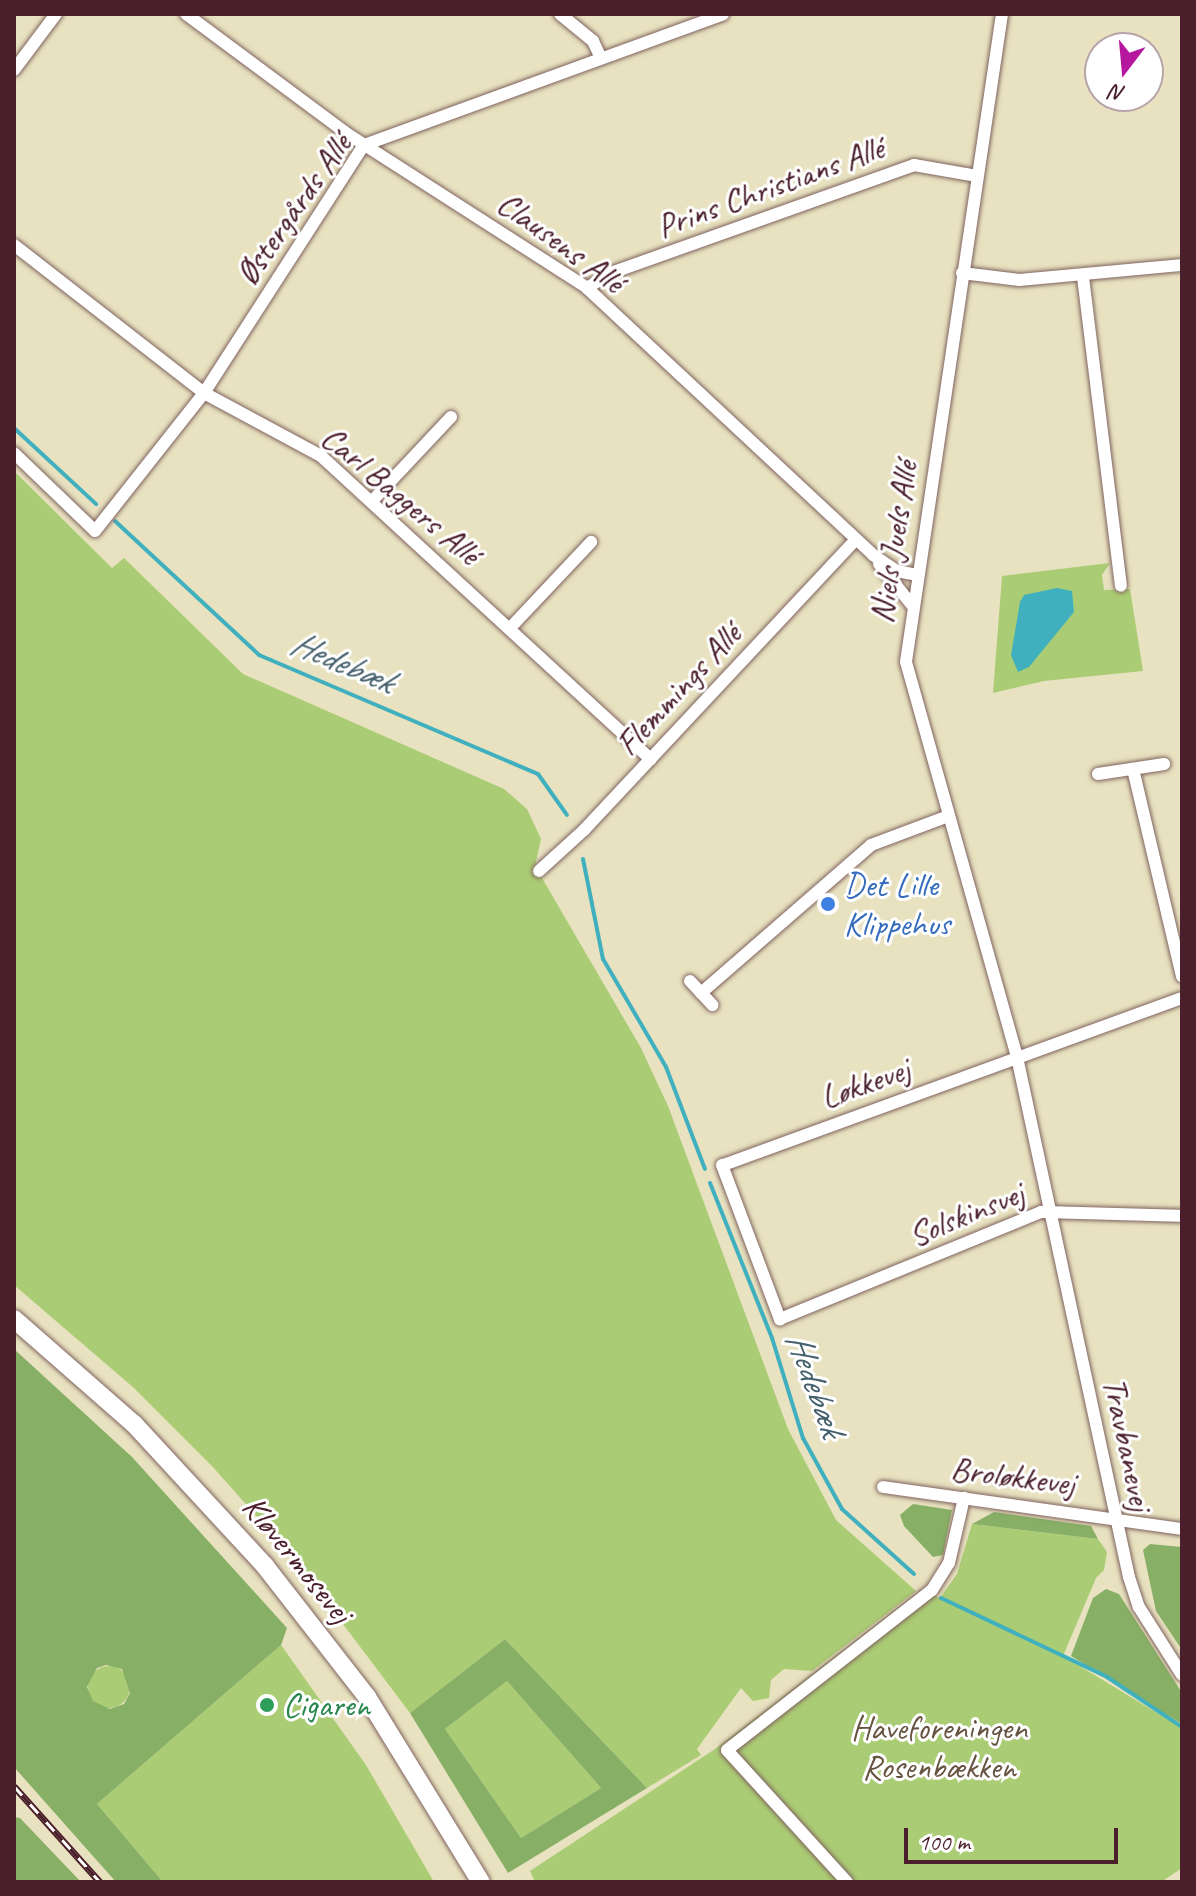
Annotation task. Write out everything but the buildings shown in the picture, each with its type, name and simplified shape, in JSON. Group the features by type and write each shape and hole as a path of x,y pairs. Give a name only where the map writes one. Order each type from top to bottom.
{"main road":[{"name":"Kløvermosevej","path":"14,1319 134,1424 265,1566 367,1697 481,1882"}],"street":[{"path":"14,70 56,14"},
{"name":"Clausens Allé","path":"186,14 364,145 587,288 855,540 897,571 917,575"},
{"path":"560,14 593,41 601,58"},
{"name":"Østergårds Allé","path":"14,453 95,531 204,393 364,145 723,14"},
{"name":"Niels Juels Allé","path":"1002,14 912,605 906,662 1017,1057 1050,1211"},
{"name":"Prins Christians Allé","path":"587,288 611,273 914,165 977,176"},
{"name":"Carl Baggers Allé","path":"14,245 204,393 321,456 373,500 651,759"},
{"path":"962,273 1020,280 1083,277 1182,265"},
{"path":"1083,277 1121,586"},
{"path":"373,500 451,417"},
{"name":"Flemmings Allé","path":"539,871 651,759 855,540"},
{"path":"511,627 591,542"},
{"name":"Clausens Allé","path":"873,555 912,605"},
{"path":"1098,774 1164,764"},
{"path":"1133,769 1182,976"},
{"path":"701,993 871,845 948,816"},
{"path":"690,981 712,1005"},
{"name":"Løkkevej","path":"780,1319 722,1165 1182,998"},
{"name":"Solskinsvej","path":"780,1319 1050,1211 1182,1216"},
{"name":"Travbanevej","path":"1050,1211 1114,1517 1139,1607 1182,1675"},
{"name":"Broløkkevej","path":"883,1487 1114,1517 1182,1529"},
{"path":"847,1882 727,1750 932,1590 949,1563 964,1498"}],"green space":[{"path":"14,471 112,568 124,558 243,674 504,789 527,809 541,839 535,866 641,1048 668,1106 788,1429 836,1520 916,1591 812,1671 784,1669 771,1680 769,1698 753,1701 741,1688 697,1749 701,1755 647,1788 505,1639 410,1713 291,1555 212,1466 134,1388 14,1285"},
{"path":"1110,563 1102,575 1104,590 1130,589 1143,671 1044,681 993,693 1002,576"},
{"path":"14,1349 132,1457 287,1628 281,1645 97,1804 163,1882 116,1882 14,1767","holes":["106,1665 122,1669 130,1693 124,1704 110,1709 93,1701 87,1687 97,1668"]},
{"path":"913,1504 952,1510 943,1555 933,1557 904,1526 900,1515"},
{"path":"994,1512 1091,1526 1098,1539 972,1524"},
{"name":"Haveforeningen Rosenbækken","path":"972,1524 1098,1539 1107,1552 1104,1570 1096,1578 1063,1656 1182,1728 1182,1868 1161,1882 535,1882 530,1871 715,1749 922,1589 940,1598 957,1574"},
{"path":"1150,1544 1182,1547 1182,1650 1156,1611 1143,1550"},
{"path":"1106,1589 1119,1594 1182,1693 1182,1724 1071,1656 1093,1598"},
{"path":"505,1639 647,1788 508,1873 410,1713","holes":["507,1681 601,1788 521,1838 445,1729"]},
{"name":"Cigaren","path":"281,1645 366,1765 434,1882 163,1882 97,1804"},
{"path":"109,1666 124,1672 130,1687 124,1702 109,1708 94,1702 88,1687 94,1672"},
{"path":"507,1681 601,1788 521,1838 445,1729"},
{"path":"14,1817 20,1818 81,1882 14,1882"}],"water":[{"path":"1057,588 1072,591 1074,612 1029,667 1018,672 1011,655 1020,602 1024,595"}],"waterway":[{"name":"Hedebæk","path":"14,428 96,504"},
{"name":"Hedebæk","path":"115,521 259,655 538,774 567,815"},
{"name":"Hedebæk","path":"583,859 603,959 666,1067 705,1169"},
{"name":"Hedebæk","path":"710,1183 772,1338 803,1438 842,1509 914,1574"},
{"name":"Hedebæk","path":"941,1598 1107,1677 1182,1727"}],"railway":[{"path":"14,1786 100,1882"}],"place":[{"name":"Det Lille Klippehus","path":"828,904"},
{"name":"Cigaren","path":"267,1705"}]}
